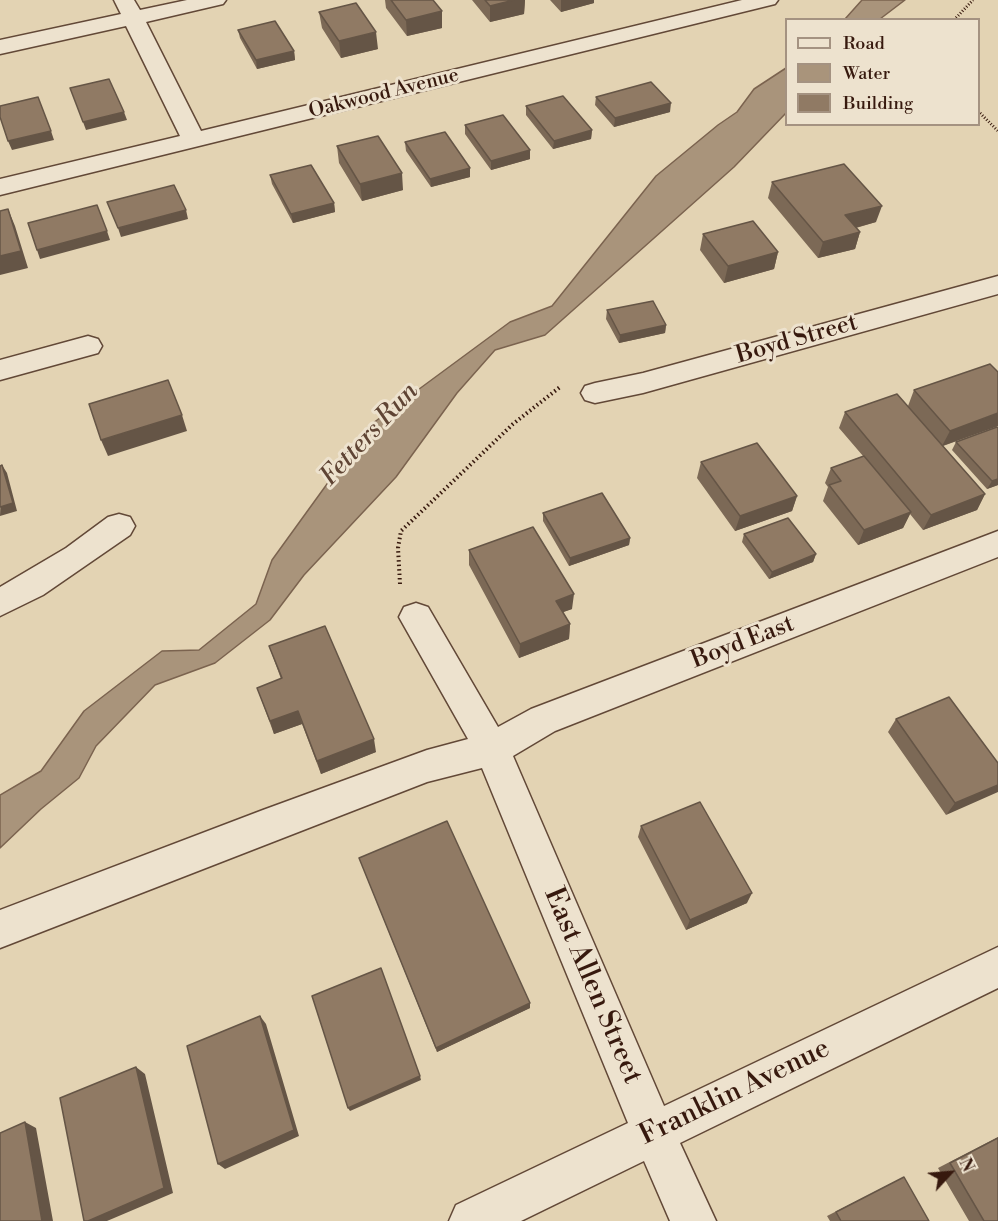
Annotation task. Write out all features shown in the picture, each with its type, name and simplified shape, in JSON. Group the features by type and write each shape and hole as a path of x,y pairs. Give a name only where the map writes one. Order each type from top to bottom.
{"street":[{"path":"0,47 128,9 216,0"},
{"name":"Oakwood Avenue","path":"0,188 768,0"},
{"path":"128,9 194,140"},
{"name":"Boyd Street","path":"595,393 652,381 998,285"},
{"path":"0,370 88,346"},
{"path":"0,602 32,586 119,526"},
{"name":"Boyd East","path":"1,929 263,826 427,766 492,749 543,720 998,544"},
{"name":"East Allen Street","path":"416,617 492,749 653,1132 693,1221"},
{"name":"Franklin Avenue","path":"472,1221 998,966"}],"path":[{"path":"956,18 973,0"},
{"path":"980,113 998,131"},
{"path":"416,617 406,609 400,591 398,548 400,531 513,424 568,380"}],"water":[{"path":"862,0 905,0 881,18 846,18"},
{"name":"Fetters Run","path":"785,69 785,114 734,167 545,335 495,350 457,393 396,477 304,575 270,620 215,663 155,685 96,746 79,778 41,809 0,848 0,795 41,771 84,711 162,651 199,650 256,604 272,560 369,426 510,322 552,306 656,176 737,112 754,89"}],"building":[{"path":"391,0 433,0 442,11 406,20"},
{"path":"485,0 514,0 490,6"},
{"path":"356,3 376,32 339,41 319,12"},
{"path":"275,21 294,51 256,60 238,30"},
{"path":"109,79 124,112 83,122 70,88"},
{"path":"651,82 671,103 615,118 596,97"},
{"path":"563,96 592,130 554,141 526,106"},
{"path":"38,97 51,131 8,141 0,117 0,106"},
{"path":"503,115 530,150 491,161 465,125"},
{"path":"445,132 470,168 430,179 405,142"},
{"path":"378,136 402,173 360,184 337,146"},
{"path":"844,164 882,206 845,215 860,232 823,242 772,182"},
{"path":"311,165 334,203 291,214 270,175"},
{"path":"174,185 186,210 118,228 107,202"},
{"path":"97,205 107,231 37,250 28,223"},
{"path":"8,209 21,251 0,256 0,211"},
{"path":"753,221 778,252 728,266 703,234"},
{"path":"653,301 666,325 620,335 607,310"},
{"path":"990,364 998,372 998,413 950,431 914,390"},
{"path":"168,380 182,415 101,440 89,404"},
{"path":"897,394 985,494 931,515 845,412"},
{"path":"997,427 998,479 992,481 956,442"},
{"path":"757,443 797,496 740,516 701,462"},
{"path":"864,456 911,512 864,530 829,485 841,481 831,468"},
{"path":"2,465 13,503 0,507 0,466"},
{"path":"602,493 630,538 570,558 543,513"},
{"path":"788,518 816,554 772,572 744,534"},
{"path":"533,527 574,594 556,601 570,624 520,644 469,550"},
{"path":"325,626 374,739 317,761 298,711 270,721 257,688 282,678 269,646"},
{"path":"949,697 998,763 998,785 955,803 896,719"},
{"path":"700,802 752,893 690,920 641,826"},
{"path":"447,821 530,1003 436,1048 359,858"},
{"path":"381,968 420,1076 348,1108 312,996"},
{"path":"260,1016 294,1130 218,1164 187,1046"},
{"path":"136,1067 164,1188 84,1221 60,1098"},
{"path":"25,1122 42,1221 0,1221 0,1133"},
{"path":"998,1138 998,1221 984,1221 950,1163"},
{"path":"904,1177 929,1221 841,1221 836,1212"}]}
